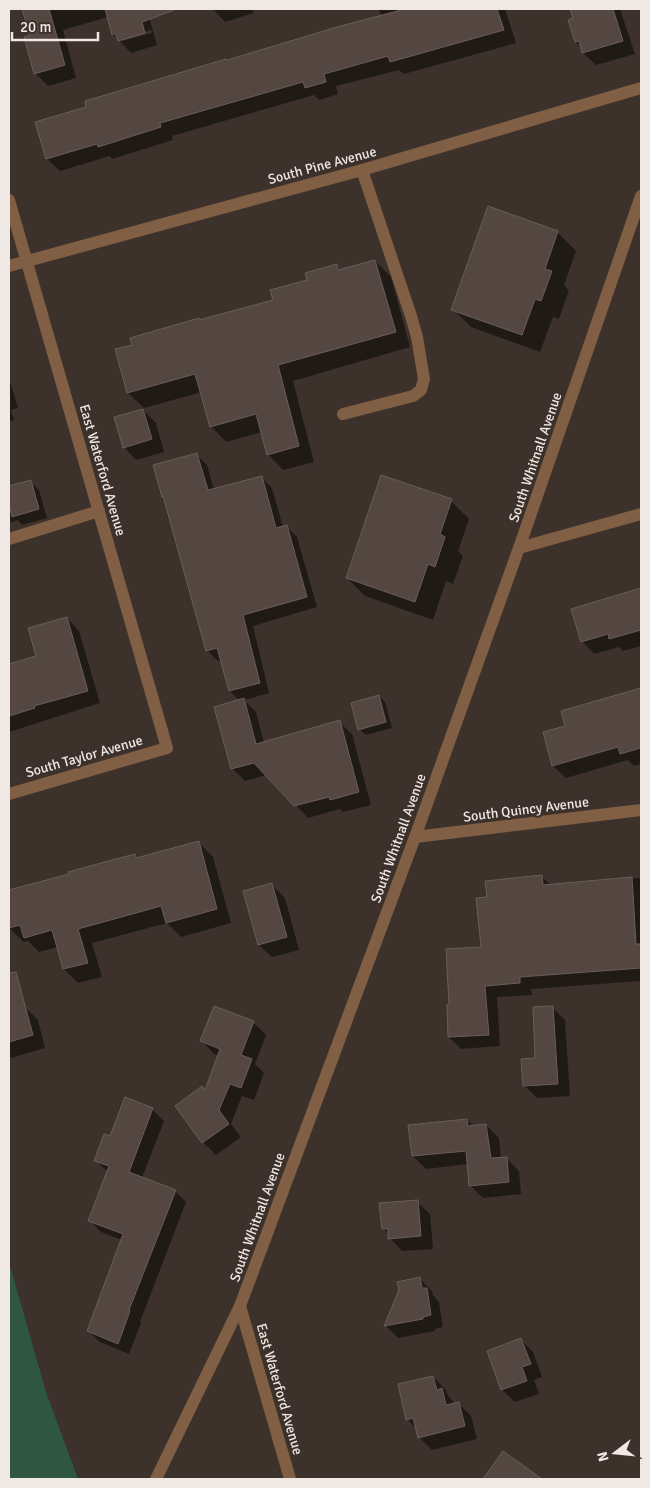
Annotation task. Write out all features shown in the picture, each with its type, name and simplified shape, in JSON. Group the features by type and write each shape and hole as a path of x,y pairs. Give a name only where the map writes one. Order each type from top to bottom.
{"street":[{"name":"South Pine Avenue","path":"9,266 362,170 641,88"},
{"path":"343,414 413,396 421,390 424,379 417,337 362,170"},
{"name":"South Whitnall Avenue","path":"156,1479 240,1306 415,837 520,548 641,196"},
{"name":"East Waterford Avenue","path":"9,200 167,748"},
{"path":"9,539 99,511"},
{"path":"520,548 641,514"},
{"name":"South Taylor Avenue","path":"9,794 167,748"},
{"name":"South Quincy Avenue","path":"415,837 641,810"},
{"name":"East Waterford Avenue","path":"240,1306 290,1479"}],"green space":[{"path":"9,1262 46,1392 78,1479 9,1479"}],"building":[{"path":"22,9 49,9 65,65 34,74 24,37 30,35"},
{"path":"105,9 174,10 142,22 145,33 118,41 115,33 112,35"},
{"path":"405,9 497,9 504,30 390,62 388,56 324,74 326,82 305,88 303,82 160,123 161,127 98,147 97,144 46,159 35,122 86,107 85,101"},
{"path":"570,9 613,9 623,41 582,53 579,41 575,42 568,20 573,18"},
{"path":"488,206 558,231 545,269 552,271 541,301 535,299 522,335 451,310"},
{"path":"375,260 396,332 278,365 299,446 267,455 256,414 210,427 195,374 127,393 115,349 132,345 130,338 199,318 199,320 273,300 270,290 307,280 305,273 337,264 338,270"},
{"path":"143,409 152,439 123,448 114,417"},
{"path":"197,453 208,490 262,476 276,528 287,525 307,597 243,615 260,683 229,691 217,648 206,651 153,465"},
{"path":"381,475 452,499 440,534 445,537 435,567 428,564 415,602 346,578"},
{"path":"31,480 39,509 12,517 9,504 9,486"},
{"path":"641,588 641,630 609,639 608,634 581,642 571,609"},
{"path":"67,617 88,691 34,706 35,708 9,716 9,664 36,656 28,628"},
{"path":"641,688 641,748 620,754 618,747 552,766 543,732 565,726 561,711"},
{"path":"379,695 386,722 358,730 351,703"},
{"path":"244,698 256,744 340,720 359,792 330,800 329,797 294,806 254,763 231,769 214,707"},
{"path":"199,841 217,909 166,923 161,906 78,929 88,963 63,969 52,930 24,938 20,925 9,928 9,890 135,854 136,858"},
{"path":"542,875 543,885 632,877 636,944 641,944 641,968 520,977 520,983 485,986 489,1035 448,1037 447,1005 449,1004 446,949 481,947 476,898 487,897 485,881"},
{"path":"272,883 287,937 258,945 243,891"},
{"path":"16,972 33,1035 9,1042 9,973"},
{"path":"214,1006 254,1021 241,1055 252,1059 241,1088 230,1084 219,1110 229,1124 202,1143 175,1106 202,1086 205,1090 220,1049 200,1041"},
{"path":"553,1006 558,1084 523,1086 521,1059 535,1058 533,1007"},
{"path":"125,1097 153,1108 129,1172 176,1190 129,1310 118,1344 87,1331 123,1234 88,1221 109,1166 94,1161 104,1134 110,1136"},
{"path":"467,1119 468,1126 486,1124 491,1158 507,1157 509,1182 469,1186 466,1151 412,1156 408,1125"},
{"path":"418,1200 421,1236 388,1239 388,1229 382,1229 379,1203"},
{"path":"420,1277 422,1288 427,1288 431,1315 423,1317 423,1319 384,1326 399,1290 397,1282"},
{"path":"521,1338 531,1364 522,1367 527,1381 501,1390 487,1351"},
{"path":"433,1376 437,1390 442,1388 446,1405 459,1402 465,1426 418,1438 413,1418 406,1420 398,1384"},
{"path":"503,1451 542,1479 483,1479"}]}
